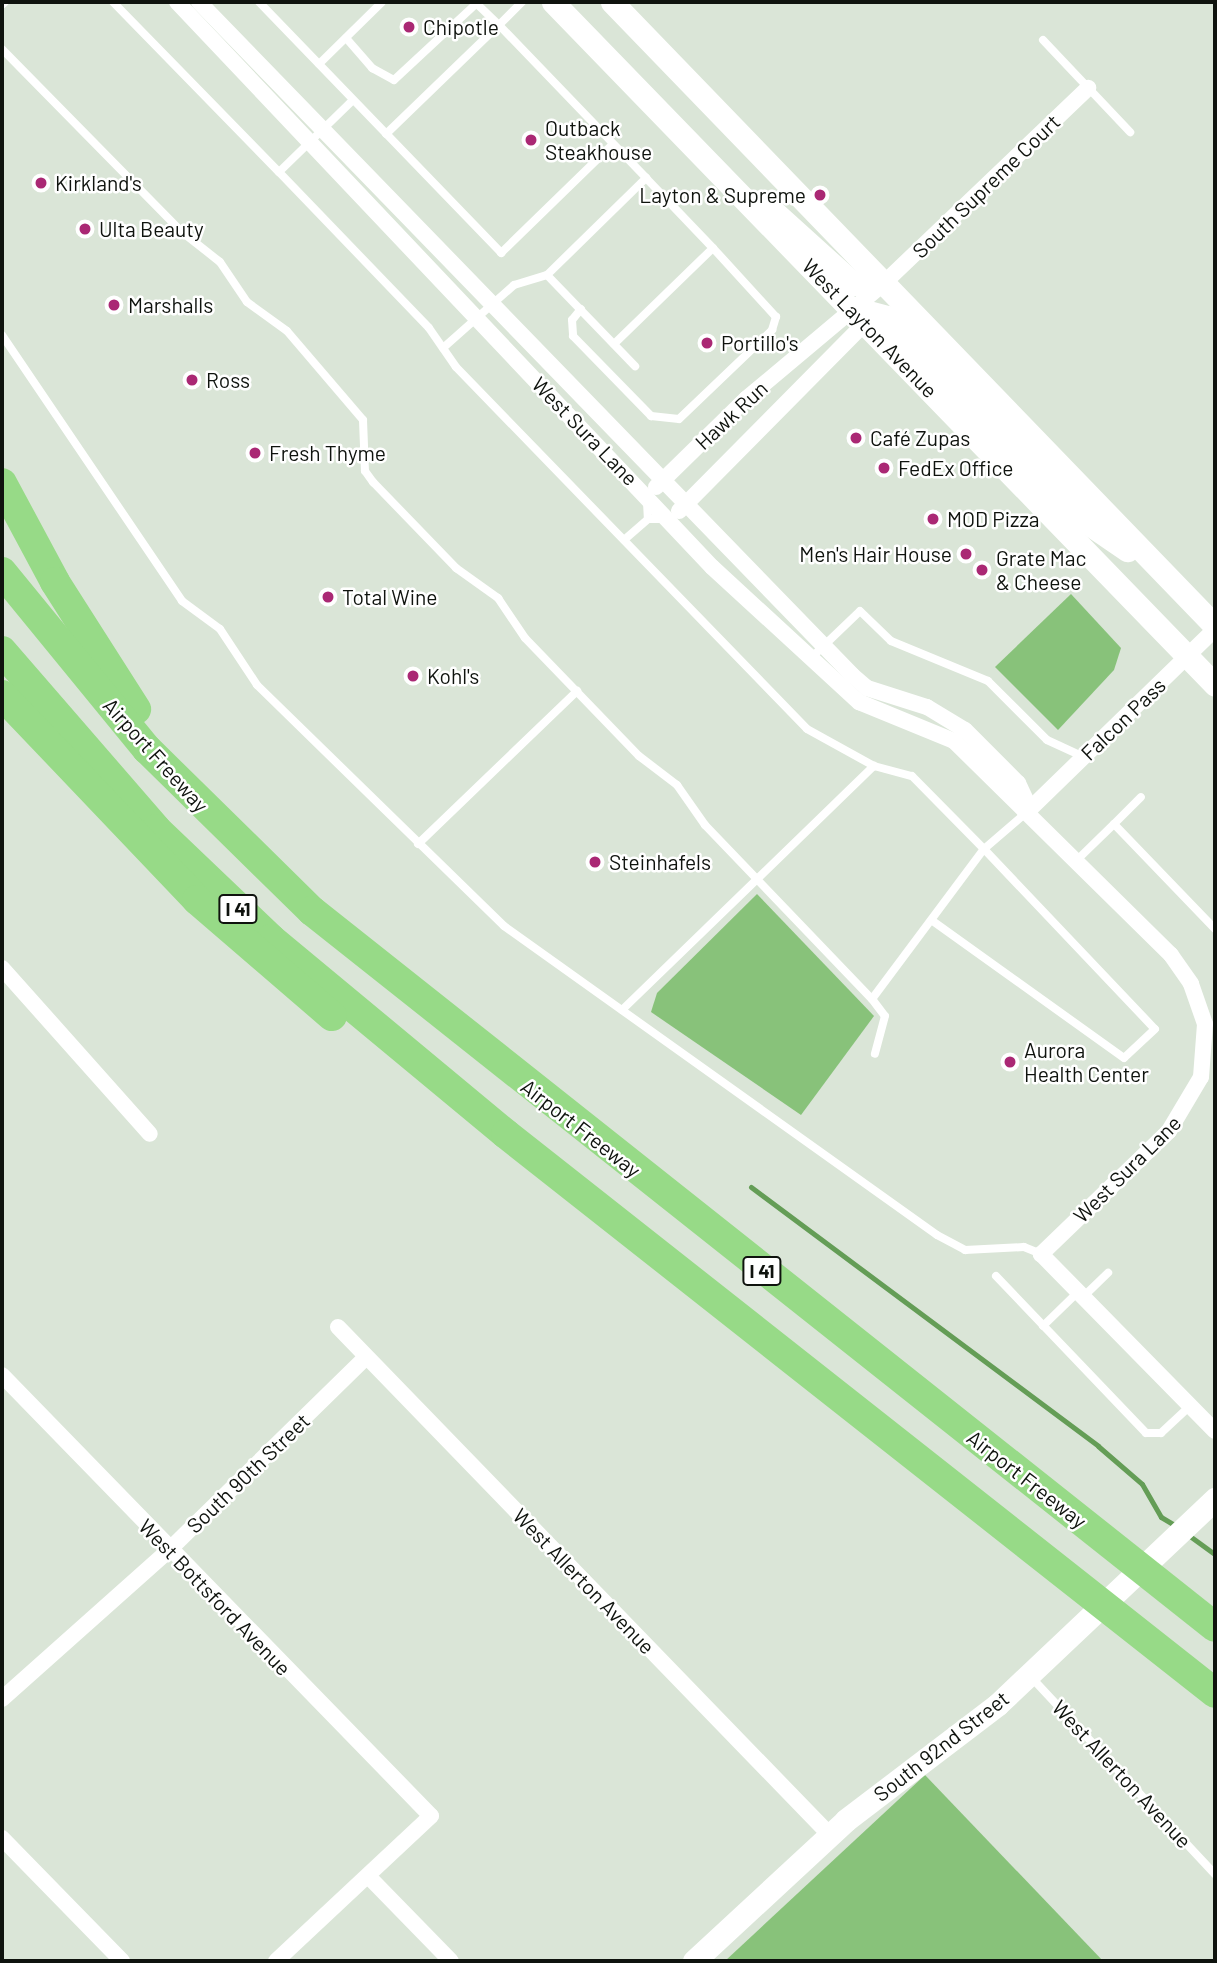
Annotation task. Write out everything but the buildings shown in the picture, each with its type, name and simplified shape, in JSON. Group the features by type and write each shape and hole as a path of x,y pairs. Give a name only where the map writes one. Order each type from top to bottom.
{"highway":[{"path":"2,483 54,582 143,719 293,872 312,911"},
{"name":"Airport Freeway","path":"2,572 146,748 312,911 1215,1627"},
{"name":"I 41","path":"2,651 194,869 506,1134 1215,1693"},
{"path":"2,695 124,828 262,959 394,1065 506,1134"}],"main road":[{"name":"West Layton Avenue","path":"553,2 850,306 871,317 1215,685"},
{"name":"West Layton Avenue","path":"613,4 1215,628"},
{"path":"710,162 797,227 854,284 883,284"},
{"path":"871,317 1086,522 1172,582"},
{"name":"South 92nd Street","path":"694,1961 830,1835 961,1736 1215,1499"}],"street":[{"name":"West Sura Lane","path":"177,2 492,305 685,505 818,651"},
{"name":"West Sura Lane","path":"199,2 476,320 669,520 818,651 867,688 928,707 965,730 1018,783 1030,809 1171,955 1191,984 1210,1023 1201,1077 1187,1107 1041,1254"},
{"name":"South Supreme Court","path":"883,284 1088,88"},
{"name":"Hawk Run","path":"647,496 850,306 883,284"},
{"path":"871,317 883,284"},
{"name":"Hawk Run","path":"669,520 871,317"},
{"name":"Falcon Pass","path":"1030,809 1215,628"},
{"path":"2,968 150,1134"},
{"path":"1041,1254 1215,1431"},
{"name":"West Allerton Avenue","path":"338,1327 830,1835"},
{"name":"South 90th Street","path":"2,1699 168,1551 366,1357"},
{"name":"West Bottsford Avenue","path":"2,1375 168,1551 430,1816 369,1877"},
{"path":"2,1838 122,1961"},
{"path":"276,1961 369,1877 451,1961"}],"lane":[{"path":"113,2 279,172 624,540 807,729 874,766 912,776 1155,1029 1124,1058 931,920"},
{"path":"258,2 502,253 613,144"},
{"path":"319,64 382,2"},
{"path":"346,38 372,68 394,80 476,2 776,317 772,330 679,419 651,416 573,336 572,320 581,309"},
{"path":"386,134 522,2"},
{"path":"1043,40 1130,132"},
{"path":"2,49 182,232 220,262 247,302 287,331 363,420 365,471 373,482 456,568 498,598 525,638 677,785 757,880 872,999 885,1016 875,1054"},
{"path":"279,172 354,100"},
{"path":"443,348 527,278 547,275 646,178"},
{"path":"614,344 713,248"},
{"path":"547,275 635,366"},
{"path":"2,335 183,601 220,629 257,685 504,926 937,1235 965,1250 1024,1247 1041,1254"},
{"path":"647,496 648,519"},
{"path":"624,540 648,519 669,520"},
{"path":"818,651 860,611 891,641 988,681 1047,740 1084,757"},
{"path":"418,844 577,691"},
{"path":"622,1010 874,766"},
{"path":"1079,859 1141,797"},
{"path":"872,999 985,849 1030,809"},
{"path":"1114,824 1215,929"},
{"path":"1043,1326 1108,1273"},
{"path":"996,1276 1146,1433 1161,1433 1191,1406"},
{"name":"West Allerton Avenue","path":"1028,1674 1215,1874"}],"green space":[{"path":"1071,594 1121,648 1114,670 1058,730 995,667"},
{"path":"757,894 874,1016 801,1115 651,1012 657,993"},
{"path":"925,1775 1103,1961 725,1961"}],"waterway":[{"path":"751,1187 1098,1446 1142,1484 1161,1517 1176,1526"},
{"path":"1187,1534 1215,1554"}],"place":[{"name":"Chipotle","path":"409,27"},
{"name":"Outback Steakhouse","path":"531,140"},
{"name":"Kirkland's","path":"41,183"},
{"name":"Layton & Supreme","path":"820,195"},
{"name":"Ulta Beauty","path":"85,229"},
{"name":"Marshalls","path":"114,305"},
{"name":"Portillo's","path":"707,343"},
{"name":"Ross","path":"192,380"},
{"name":"Café Zupas","path":"856,438"},
{"name":"Fresh Thyme","path":"255,453"},
{"name":"FedEx Office","path":"884,468"},
{"name":"MOD Pizza","path":"933,519"},
{"name":"Men's Hair House","path":"966,554"},
{"name":"Grate Mac & Cheese","path":"982,570"},
{"name":"Total Wine","path":"328,597"},
{"name":"Kohl's","path":"413,676"},
{"name":"Steinhafels","path":"595,862"},
{"name":"Aurora Health Center","path":"1010,1062"}]}
